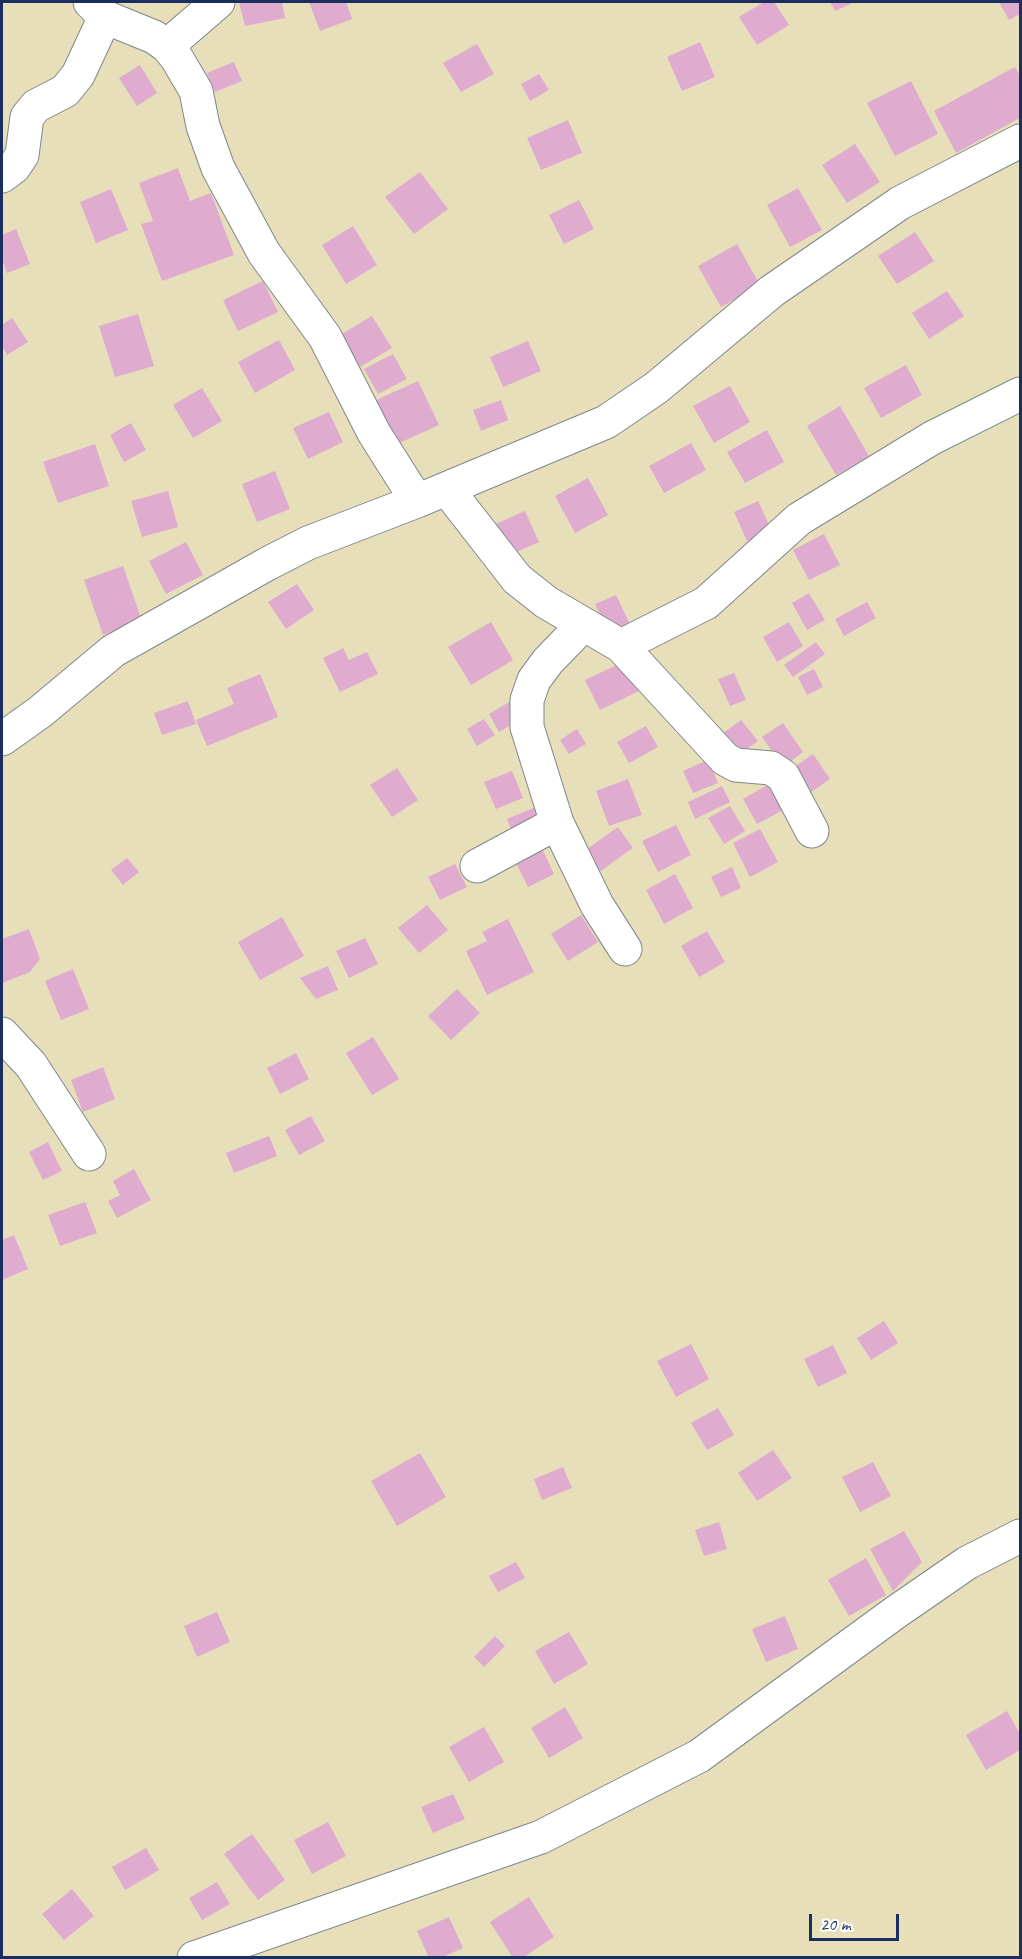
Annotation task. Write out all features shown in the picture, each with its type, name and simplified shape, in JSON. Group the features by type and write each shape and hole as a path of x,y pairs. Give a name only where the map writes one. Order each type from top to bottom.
{"street":[{"path":"167,46 218,2"},
{"path":"2,176 22,155 27,117 36,106 65,91 78,75 97,9 154,37 167,46 196,91 203,126 218,168 264,254 326,337 374,434 417,501"},
{"path":"2,739 40,712 113,651 308,543 447,489 606,422 656,388 772,291 890,210 1020,141"},
{"path":"621,646 706,603 799,519 933,438 1020,394"},
{"path":"447,489 517,579 583,625 621,646 725,759 736,765 771,768 783,776 812,831"},
{"path":"583,625 548,661 534,680 527,700 528,727 557,823 597,905 625,949"},
{"path":"477,866 557,823"},
{"path":"2,1034 30,1065 89,1154"},
{"path":"194,1958 541,1837 678,1767 717,1743 967,1563 1020,1536"}],"building":[{"path":"239,2 282,2 285,18 245,26"},
{"path":"309,2 346,2 352,19 320,31"},
{"path":"764,2 774,2 789,25 757,45 739,17"},
{"path":"830,2 855,2 835,11"},
{"path":"999,2 1020,2 1020,14 1009,20"},
{"path":"700,42 715,77 682,91 667,57"},
{"path":"477,44 494,74 461,92 443,63"},
{"path":"234,62 242,81 215,92 207,73"},
{"path":"140,65 157,93 137,106 119,78"},
{"path":"1015,67 1020,76 1020,118 956,153 934,111"},
{"path":"539,74 549,90 530,101 521,84"},
{"path":"911,81 938,134 895,156 867,103"},
{"path":"568,120 582,153 541,170 527,138"},
{"path":"855,144 880,182 847,203 822,165"},
{"path":"178,168 190,201 211,193 234,255 162,281 141,224 153,221 139,183"},
{"path":"420,172 448,209 414,234 385,197"},
{"path":"798,188 822,230 790,247 767,205"},
{"path":"111,189 128,230 96,243 80,202"},
{"path":"579,200 594,229 564,244 549,215"},
{"path":"353,226 377,265 346,284 322,245"},
{"path":"16,229 30,264 7,273 2,259 2,235"},
{"path":"915,232 934,261 897,284 878,256"},
{"path":"737,244 760,285 721,307 698,266"},
{"path":"263,281 278,312 238,331 223,300"},
{"path":"947,291 964,316 929,339 912,313"},
{"path":"138,314 154,366 115,377 99,326"},
{"path":"372,316 392,348 360,367 340,335"},
{"path":"12,318 28,342 7,355 2,346 2,325"},
{"path":"279,340 295,370 255,393 238,362"},
{"path":"528,341 541,371 503,387 490,357"},
{"path":"393,354 407,379 378,394 364,369"},
{"path":"906,365 922,395 881,418 864,388"},
{"path":"418,381 439,425 386,449 365,405"},
{"path":"730,386 750,422 714,443 693,406"},
{"path":"202,388 222,421 193,438 173,405"},
{"path":"501,400 508,420 481,431 473,410"},
{"path":"840,406 869,456 836,475 807,426"},
{"path":"329,412 343,442 308,459 293,428"},
{"path":"131,423 146,450 124,462 110,435"},
{"path":"767,430 784,462 745,483 727,452"},
{"path":"691,443 706,470 664,493 649,466"},
{"path":"95,444 109,486 58,503 43,462"},
{"path":"275,471 290,509 257,522 242,484"},
{"path":"588,478 608,515 575,533 555,496"},
{"path":"168,491 178,527 142,537 131,501"},
{"path":"758,501 771,529 747,541 734,512"},
{"path":"525,511 539,542 505,557 491,526"},
{"path":"824,534 840,565 809,580 793,550"},
{"path":"186,542 203,575 166,594 149,561"},
{"path":"123,566 142,621 103,635 84,580"},
{"path":"297,584 314,610 286,629 268,602"},
{"path":"809,593 825,620 807,630 792,603"},
{"path":"616,595 630,624 609,633 595,604"},
{"path":"867,602 876,618 844,636 835,619"},
{"path":"491,622 513,660 471,685 448,647"},
{"path":"789,622 803,646 777,662 763,637"},
{"path":"816,642 825,654 793,677 784,665"},
{"path":"343,648 349,660 367,652 378,674 340,692 323,658"},
{"path":"623,662 639,691 600,710 585,680"},
{"path":"814,669 823,687 807,695 798,677"},
{"path":"734,673 746,700 730,706 718,679"},
{"path":"260,674 278,717 207,746 196,720 234,704 227,688"},
{"path":"188,701 196,724 162,735 154,713"},
{"path":"511,701 521,719 499,732 489,714"},
{"path":"484,719 495,735 477,746 467,729"},
{"path":"741,720 758,741 734,758 719,736"},
{"path":"783,723 803,752 783,767 762,737"},
{"path":"646,726 658,747 629,763 617,742"},
{"path":"577,729 586,744 569,754 560,740"},
{"path":"813,754 830,779 807,795 790,770"},
{"path":"708,760 718,783 693,793 683,771"},
{"path":"397,768 418,800 392,817 370,785"},
{"path":"512,771 523,798 496,809 484,782"},
{"path":"628,779 642,815 609,826 596,791"},
{"path":"773,782 787,808 757,824 743,799"},
{"path":"722,786 730,802 695,819 688,802"},
{"path":"538,806 546,827 515,839 507,819"},
{"path":"730,806 745,831 724,844 708,818"},
{"path":"676,825 691,855 658,872 642,841"},
{"path":"618,827 633,848 595,875 580,854"},
{"path":"760,829 778,862 750,877 733,843"},
{"path":"540,844 554,874 528,887 513,857"},
{"path":"127,858 139,872 123,885 111,870"},
{"path":"455,864 467,887 440,900 428,877"},
{"path":"732,867 741,888 721,897 711,877"},
{"path":"675,874 693,908 664,924 646,890"},
{"path":"427,905 448,930 419,953 398,928"},
{"path":"581,915 598,942 568,961 551,934"},
{"path":"282,917 304,956 260,980 238,942"},
{"path":"508,919 534,972 487,995 466,951 487,941 482,932"},
{"path":"29,929 40,959 30,972 2,983 2,939"},
{"path":"707,931 725,962 699,977 681,946"},
{"path":"365,938 378,964 349,978 336,951"},
{"path":"328,966 338,990 316,999 300,978"},
{"path":"73,969 89,1009 61,1020 45,981"},
{"path":"457,989 480,1013 451,1040 428,1016"},
{"path":"373,1037 399,1079 372,1095 346,1053"},
{"path":"296,1053 309,1079 280,1094 267,1068"},
{"path":"103,1067 115,1099 83,1112 71,1080"},
{"path":"311,1116 325,1141 299,1155 285,1130"},
{"path":"269,1136 277,1156 234,1173 226,1153"},
{"path":"48,1142 62,1171 43,1180 29,1152"},
{"path":"134,1169 151,1200 117,1218 108,1201 120,1195 113,1181"},
{"path":"85,1202 97,1233 60,1246 48,1215"},
{"path":"14,1235 28,1269 2,1280 2,1240"},
{"path":"884,1321 898,1343 871,1360 857,1338"},
{"path":"691,1344 709,1379 676,1397 657,1361"},
{"path":"833,1345 847,1373 818,1387 804,1359"},
{"path":"718,1408 734,1435 707,1450 691,1423"},
{"path":"773,1450 792,1478 757,1501 738,1473"},
{"path":"420,1453 446,1497 397,1526 371,1481"},
{"path":"873,1462 891,1496 860,1512 842,1477"},
{"path":"563,1467 572,1488 542,1500 534,1479"},
{"path":"719,1522 727,1549 704,1556 695,1530"},
{"path":"904,1531 922,1562 893,1591 870,1549"},
{"path":"866,1558 886,1595 849,1616 828,1580"},
{"path":"516,1562 525,1578 498,1592 489,1576"},
{"path":"217,1612 230,1642 197,1657 184,1626"},
{"path":"785,1616 798,1649 766,1662 752,1629"},
{"path":"569,1632 588,1664 554,1684 535,1651"},
{"path":"495,1636 505,1646 484,1667 474,1657"},
{"path":"565,1707 583,1738 549,1758 531,1728"},
{"path":"1007,1711 1020,1734 1020,1750 986,1770 966,1735"},
{"path":"484,1727 504,1762 469,1782 449,1747"},
{"path":"453,1794 465,1819 433,1833 421,1807"},
{"path":"328,1822 346,1856 312,1874 294,1840"},
{"path":"252,1834 285,1880 258,1900 224,1854"},
{"path":"146,1848 159,1870 125,1890 112,1867"},
{"path":"217,1882 230,1904 202,1920 189,1898"},
{"path":"72,1889 94,1916 64,1940 42,1914"},
{"path":"529,1897 554,1937 522,1958 513,1958 490,1922"},
{"path":"449,1917 463,1948 440,1958 429,1958 417,1931"}]}
